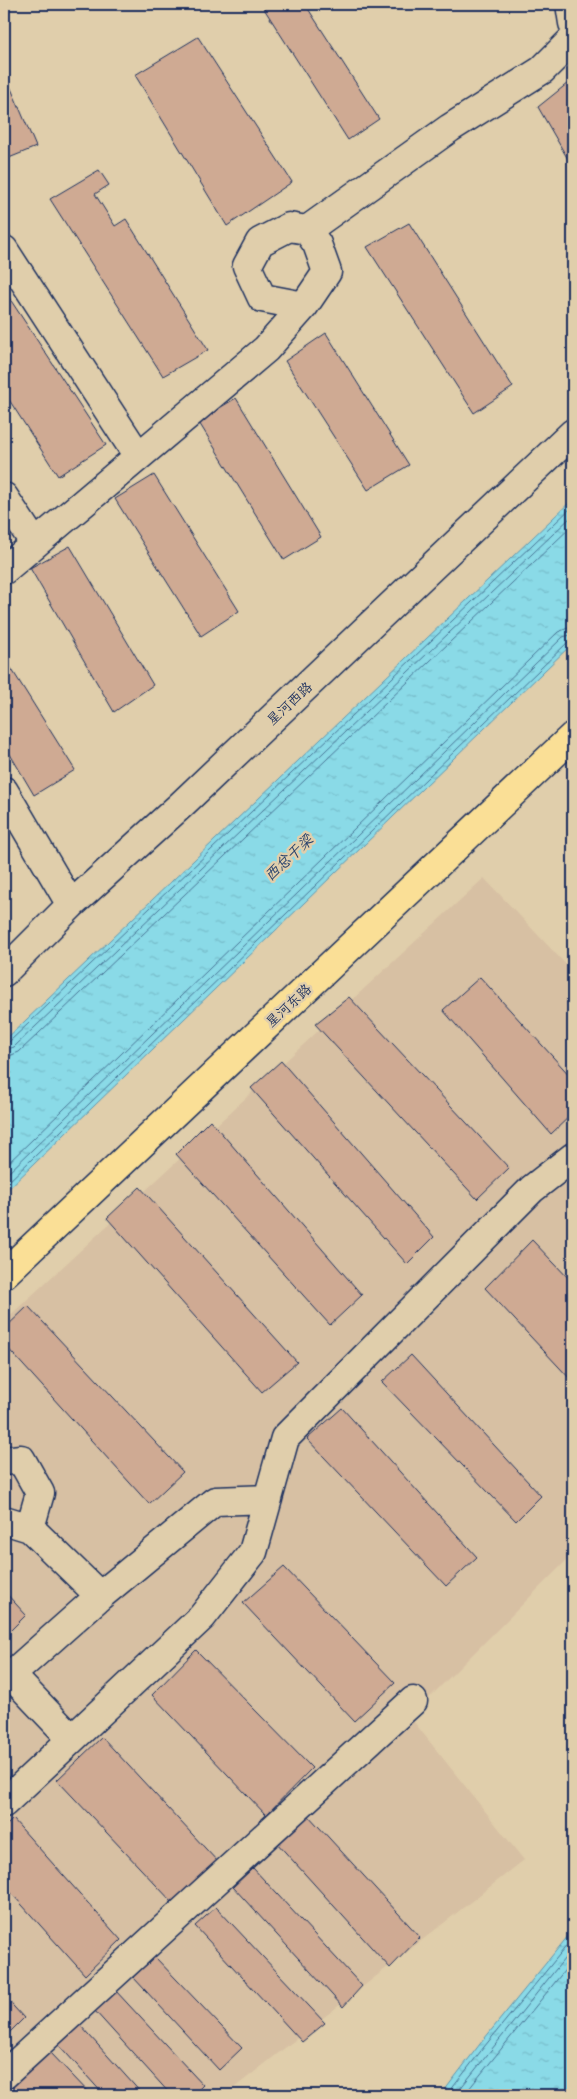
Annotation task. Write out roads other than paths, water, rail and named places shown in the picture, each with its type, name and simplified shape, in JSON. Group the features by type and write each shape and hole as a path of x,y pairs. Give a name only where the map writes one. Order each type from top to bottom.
{"main road":[{"name":"星河东路","path":"4,1274 573,736"}],"street":[{"path":"570,4 573,23"},
{"path":"304,306 262,298 247,266 260,242 289,227 307,230 450,128 542,70 573,39"},
{"path":"4,570 266,349 304,306 327,272 316,244 307,230"},
{"path":"4,250 138,456"},
{"name":"星河西路","path":"4,972 71,905 195,792 573,433"},
{"path":"4,497 35,544"},
{"path":"4,791 71,905"},
{"path":"4,1803 202,1618 253,1552 285,1438 532,1189 573,1157"},
{"path":"4,1461 21,1458 40,1493 30,1528"},
{"path":"72,1739 11,1675 100,1596 215,1501 268,1499"},
{"path":"4,1520 30,1528 100,1596"},
{"path":"4,2075 413,1701"}],"water":[{"name":"西总干梁","path":"573,499 573,643 4,1193 4,1041"},
{"path":"573,1930 573,2095 441,2095 480,2044"}]}
